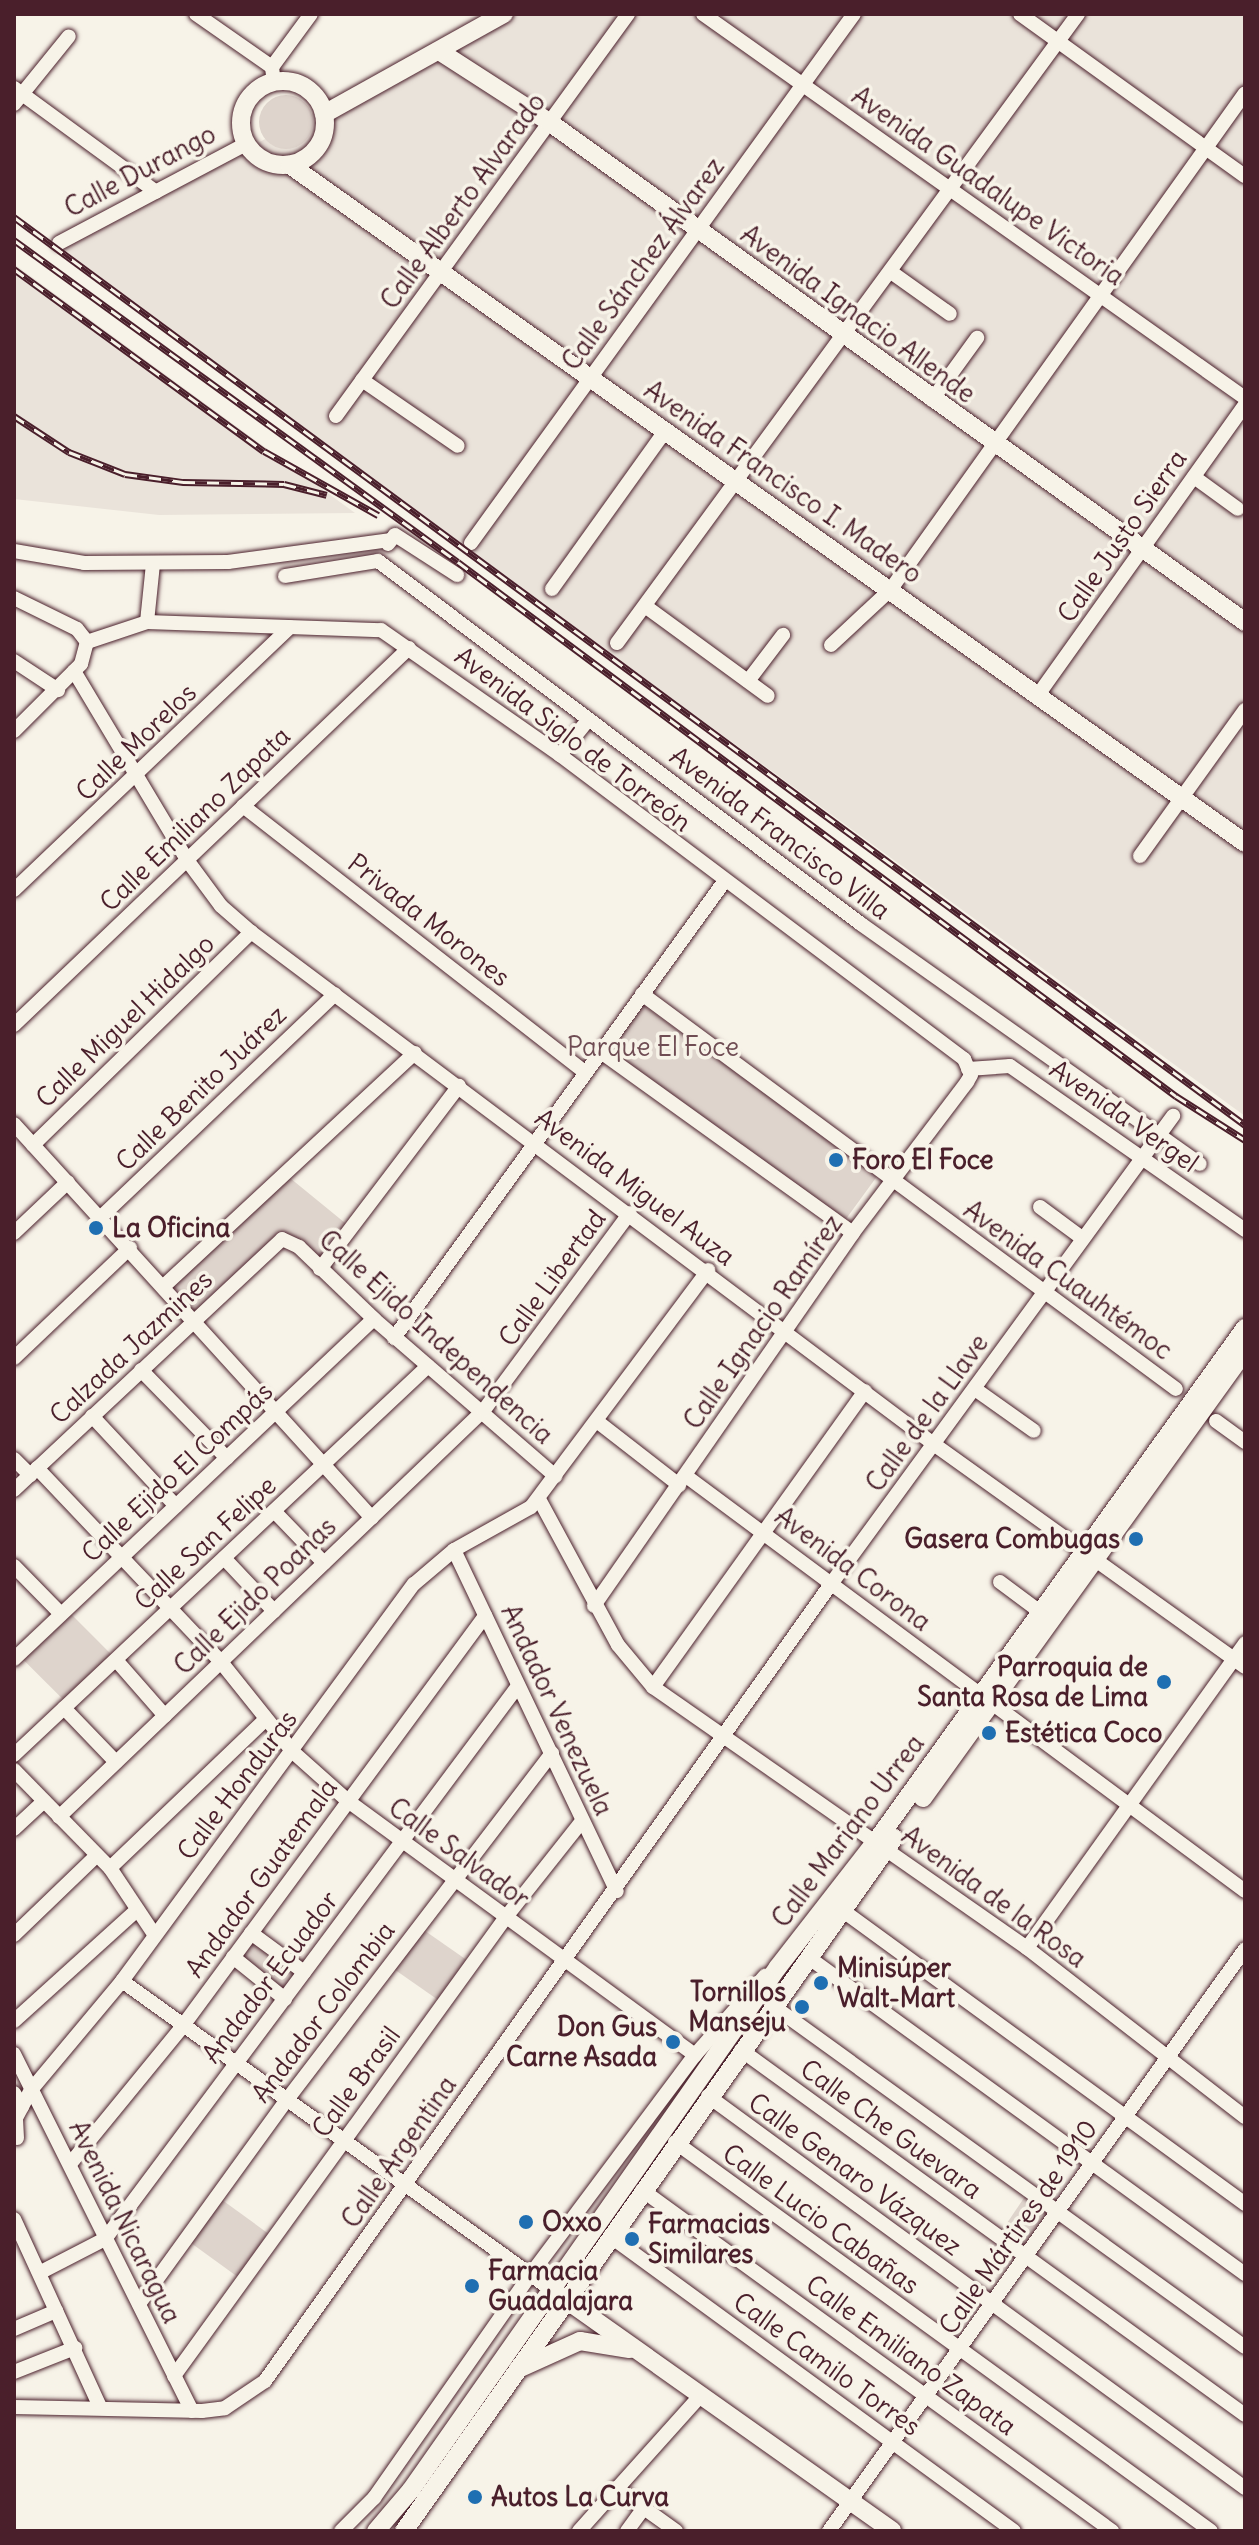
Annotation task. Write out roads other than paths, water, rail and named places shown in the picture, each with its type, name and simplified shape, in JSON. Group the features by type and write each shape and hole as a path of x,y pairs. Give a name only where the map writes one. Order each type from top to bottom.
{"main road":[{"path":"324,114 504,14"},
{"name":"Avenida Ignacio Allende","path":"439,51 549,122 843,337 1245,622"},
{"path":"273,74 300,84 320,101 324,114 325,127 314,152 290,165 265,162 246,144 240,119 251,95 273,74"},
{"name":"Avenida Francisco I. Madero","path":"290,165 1245,843"},
{"name":"Calle Mariano Urrea","path":"1090,1555 1245,1328"},
{"name":"Calle Mariano Urrea","path":"376,2531 411,2490 549,2288 778,1967 882,1844 1090,1555 1245,1351"},
{"name":"Calle Mariano Urrea","path":"404,2531 512,2372 842,1910 882,1844"},
{"path":"549,2288 892,2531"},
{"path":"512,2372 580,2341 607,2343 648,2356"}],"street":[{"path":"196,14 273,74 311,14"},
{"name":"Calle Alberto Alvarado","path":"336,416 628,14"},
{"name":"Avenida Guadalupe Victoria","path":"703,14 1245,398"},
{"name":"Calle Sánchez Álvarez","path":"471,543 854,14"},
{"path":"1020,14 1245,176"},
{"path":"617,643 1078,14"},
{"path":"69,36 17,95 156,192"},
{"path":"831,645 891,589 1245,93"},
{"name":"Calle Durango","path":"59,243 246,144"},
{"path":"891,272 950,314"},
{"path":"932,400 977,338"},
{"path":"362,380 458,446"},
{"name":"Calle Justo Sierra","path":"1038,695 1245,405"},
{"path":"552,589 665,431"},
{"path":"1194,477 1238,509"},
{"path":"285,576 378,561 393,538"},
{"path":"14,551 84,563 153,564 274,558 393,538 457,575"},
{"name":"Avenida Francisco Villa","path":"378,561 588,720 1157,1137 1200,1164"},
{"path":"147,622 153,564"},
{"path":"14,598 77,629 87,642 86,656 58,690 16,725"},
{"path":"645,606 768,696"},
{"name":"Avenida Siglo de Torreón","path":"87,642 147,622 381,630 560,755 724,882 960,1053 968,1069"},
{"name":"Calle Morelos","path":"14,890 290,627"},
{"path":"748,681 783,635"},
{"name":"Calle Emiliano Zapata","path":"14,1025 409,648"},
{"path":"14,661 58,690"},
{"name":"Avenida Miguel Auza","path":"74,671 139,772 187,860 221,906 251,932 708,1270 935,1445 1239,1663"},
{"path":"1140,856 1245,710"},
{"path":"560,755 588,720"},
{"name":"Privada Morones","path":"243,806 585,1072"},
{"path":"394,1338 533,1141 724,882"},
{"name":"Calle Miguel Hidalgo","path":"33,1145 251,932"},
{"name":"Calle Benito Juárez","path":"101,1217 335,994"},
{"name":"Avenida Cuauhtémoc","path":"642,994 1042,1294 1176,1389"},
{"path":"601,1052 853,1233"},
{"path":"165,1285 415,1053"},
{"name":"Avenida Vergel","path":"968,1069 1010,1066 1245,1230"},
{"name":"Calle Ignacio Ramírez","path":"594,1606 853,1233 967,1082 968,1069"},
{"path":"320,1269 459,1086"},
{"name":"Calle de la Llave","path":"723,1739 831,1584 1173,1116"},
{"path":"14,1124 197,1319 372,1518"},
{"path":"14,1233 68,1182"},
{"path":"1040,1207 1082,1238"},
{"name":"Calle Libertad","path":"484,1410 630,1213"},
{"name":"Calle Ejido Independencia","path":"282,1239 299,1247 394,1338 484,1410 555,1476"},
{"name":"Calzada Jazmines","path":"14,1490 282,1239"},
{"path":"14,1358 130,1248"},
{"path":"539,1499 708,1270"},
{"name":"Calle Ejido El Compás","path":"15,1656 374,1319"},
{"name":"Calle San Felipe","path":"14,1755 428,1366"},
{"path":"141,1370 227,1458"},
{"path":"975,1389 1034,1431"},
{"path":"653,1687 865,1391"},
{"name":"Calle Ejido Poanas","path":"59,1817 484,1410"},
{"path":"92,1416 176,1506"},
{"path":"1216,1421 1245,1442"},
{"name":"Avenida Corona","path":"598,1422 764,1532 1127,1806 1245,1891"},
{"name":"Calle Salvador","path":"14,1459 33,1472 170,1608 221,1662 293,1752 348,1801 695,2055"},
{"name":"Calle Honduras","path":"17,2138 16,2118 31,2090 122,1981 414,1584 454,1550 512,1522 539,1499"},
{"name":"Avenida de la Rosa","path":"539,1499 594,1606 653,1687 723,1739 882,1844 1027,1948 1245,2117"},
{"path":"274,1511 324,1563"},
{"name":"Andador Venezuela","path":"454,1550 617,1891"},
{"path":"224,1558 274,1611"},
{"path":"14,1566 61,1614"},
{"path":"1000,1582 1046,1616"},
{"name":"Andador Guatemala","path":"70,2164 182,2027 485,1616"},
{"path":"1027,1948 1127,1806 1239,1663 1245,1643"},
{"path":"116,1660 165,1716"},
{"name":"Andador Ecuador","path":"41,2272 105,2239 518,1686"},
{"path":"64,1708 116,1762"},
{"path":"110,1868 265,1720"},
{"name":"Calle Argentina","path":"14,2407 192,2411 225,2408 265,2381 723,1739"},
{"name":"Andador Colombia","path":"139,2304 453,1878 552,1753"},
{"path":"14,1770 110,1868 154,1934"},
{"path":"14,1829 44,1801"},
{"name":"Calle Brasil","path":"174,2376 506,1917 582,1821"},
{"path":"14,1935 97,1855"},
{"path":"14,2021 137,1910"},
{"path":"842,1910 1245,2204"},
{"path":"251,1933 304,1972"},
{"name":"Calle Mártires de 1910","path":"829,2531 1028,2258 1058,2211 1245,1949"},
{"path":"233,1957 285,1999"},
{"path":"808,1957 1245,2274"},
{"path":"341,2531 374,2498 531,2274 695,2055 744,1996 778,1967"},
{"path":"122,1981 549,2288"},
{"path":"773,2006 1245,2347"},
{"name":"Calle Che Guevara","path":"741,2050 1245,2415"},
{"name":"Avenida Nicaragua","path":"14,2054 192,2411"},
{"path":"14,2085 31,2090"},
{"path":"14,2093 22,2107"},
{"name":"Calle Genaro Vázquez","path":"708,2096 1245,2488"},
{"name":"Calle Lucio Cabañas","path":"675,2142 1211,2531"},
{"name":"Calle Emiliano Zapata","path":"642,2190 1112,2531"},
{"path":"14,2219 19,2243 41,2272 100,2407"},
{"name":"Calle Camilo Torres","path":"610,2236 1014,2531"},
{"path":"14,2329 56,2311"},
{"path":"14,2372 75,2348"},
{"path":"579,2531 701,2395"},
{"path":"616,2488 676,2531"},
{"path":"627,2531 644,2508"}],"railway":[{"path":"14,217 1245,1125"},
{"path":"14,240 458,562 1176,1096 1245,1140"},
{"path":"14,269 264,451 378,515"},
{"path":"14,416 69,452 125,474 183,482 284,484 327,495"}],"place":[{"name":"Foro El Foce","path":"836,1160"},
{"name":"La Oficina","path":"96,1228"},
{"name":"Gasera Combugas","path":"1136,1539"},
{"name":"Parroquia de Santa Rosa de Lima","path":"1164,1682"},
{"name":"Estética Coco","path":"989,1733"},
{"name":"Minisúper Walt-Mart","path":"821,1983"},
{"name":"Tornillos Manseju","path":"802,2007"},
{"name":"Don Gus Carne Asada","path":"673,2042"},
{"name":"Oxxo","path":"526,2222"},
{"name":"Farmacias Similares","path":"632,2239"},
{"name":"Farmacia Guadalajara","path":"472,2286"},
{"name":"Autos La Curva","path":"475,2497"}],"park label":[{"name":"Parque El Foce","path":"653,1047"}]}
